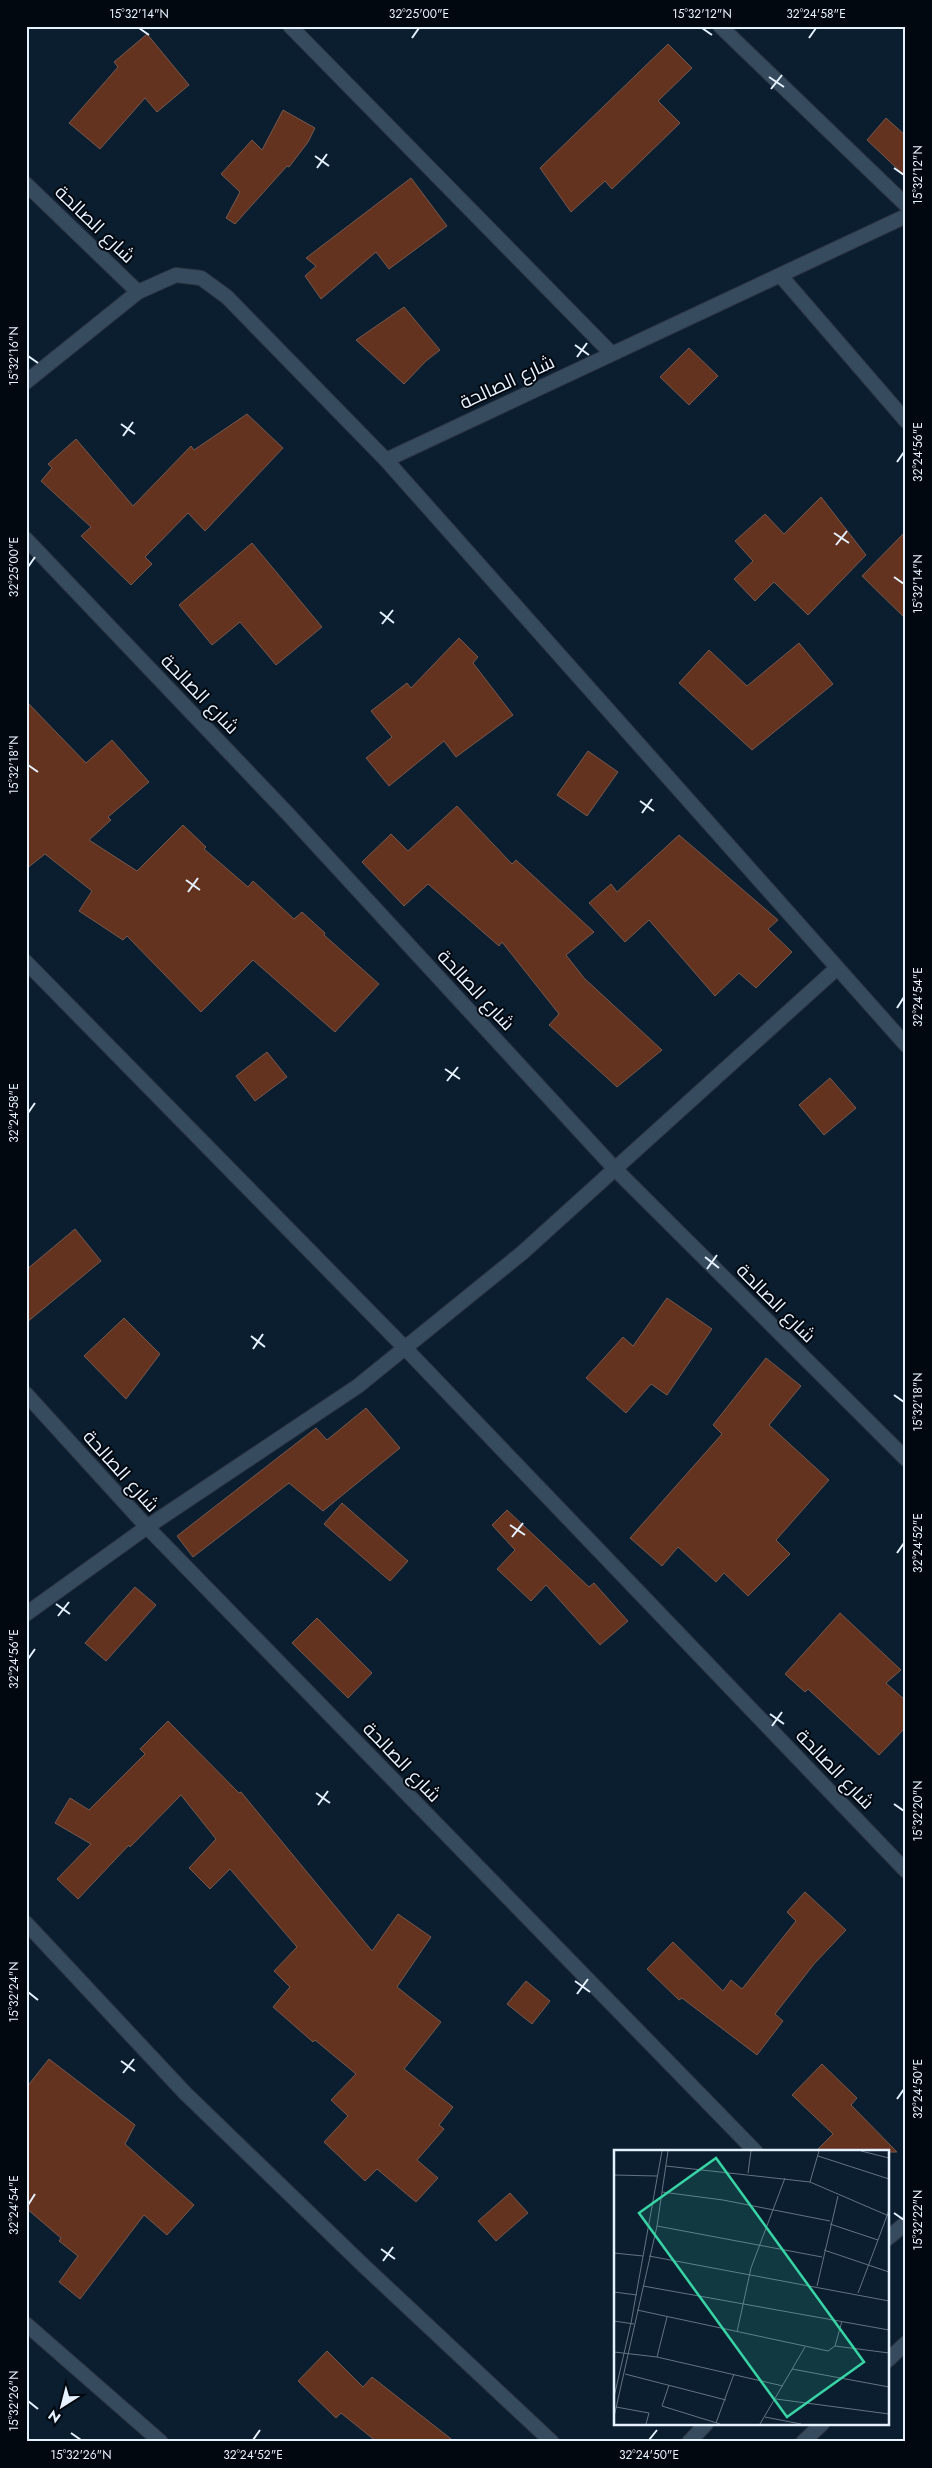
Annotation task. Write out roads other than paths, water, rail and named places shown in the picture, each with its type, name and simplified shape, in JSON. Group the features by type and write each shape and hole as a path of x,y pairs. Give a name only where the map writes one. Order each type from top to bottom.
{"street":[{"path":"290,26 612,354"},
{"path":"720,26 906,205"},
{"name":"شارع الصالحة","path":"26,184 138,292"},
{"name":"شارع الصالحة","path":"386,460 906,216"},
{"name":"شارع الصالحة","path":"26,382 138,292 176,275 201,278 227,296 386,460 906,1045"},
{"path":"780,276 906,421"},
{"name":"شارع الصالحة","path":"26,539 288,814 615,1169 906,1459"},
{"name":"شارع الصالحة","path":"26,962 405,1348 906,1871"},
{"path":"26,1614 147,1528 358,1386 522,1253 837,968"},
{"name":"شارع الصالحة","path":"26,1394 147,1528 754,2150"},
{"path":"26,1923 185,2093 364,2266 552,2442"},
{"path":"890,2236 906,2223"},
{"path":"26,2324 161,2442"},
{"path":"890,2358 906,2343"},
{"path":"689,2442 704,2426"},
{"path":"804,2442 820,2426"}]}
